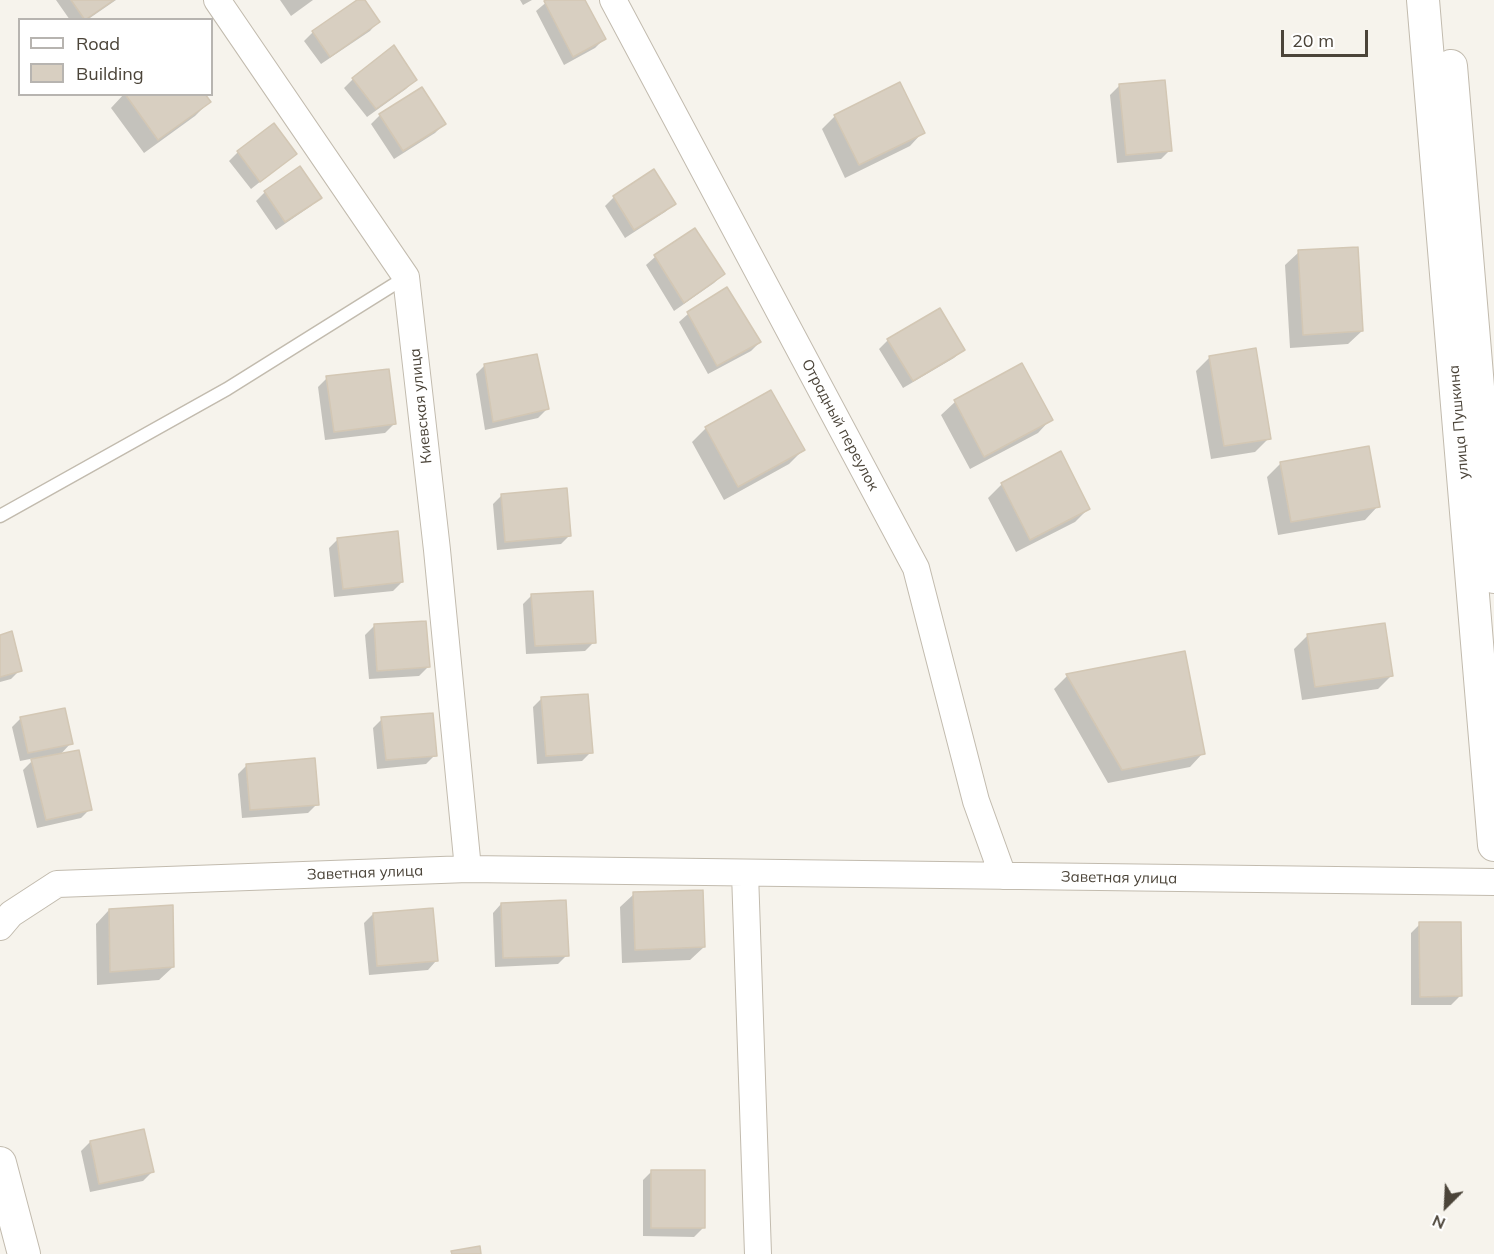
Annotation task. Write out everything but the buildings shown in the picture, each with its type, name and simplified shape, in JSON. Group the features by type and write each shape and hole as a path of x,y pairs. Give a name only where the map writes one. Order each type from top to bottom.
{"street":[{"name":"Киевская улица","path":"217,0 406,277 437,550 468,869"},
{"name":"Отрадный переулок","path":"613,0 916,568 976,801 1003,876"},
{"name":"улица Пушкина","path":"1423,0 1494,845"},
{"path":"1445,0 1494,577"},
{"name":"Заветная улица","path":"0,927 11,914 57,884 468,869 1494,882"},
{"path":"745,873 758,1254"},
{"path":"0,1163 24,1254"}],"lane":[{"path":"0,516 227,389 406,277"}]}
